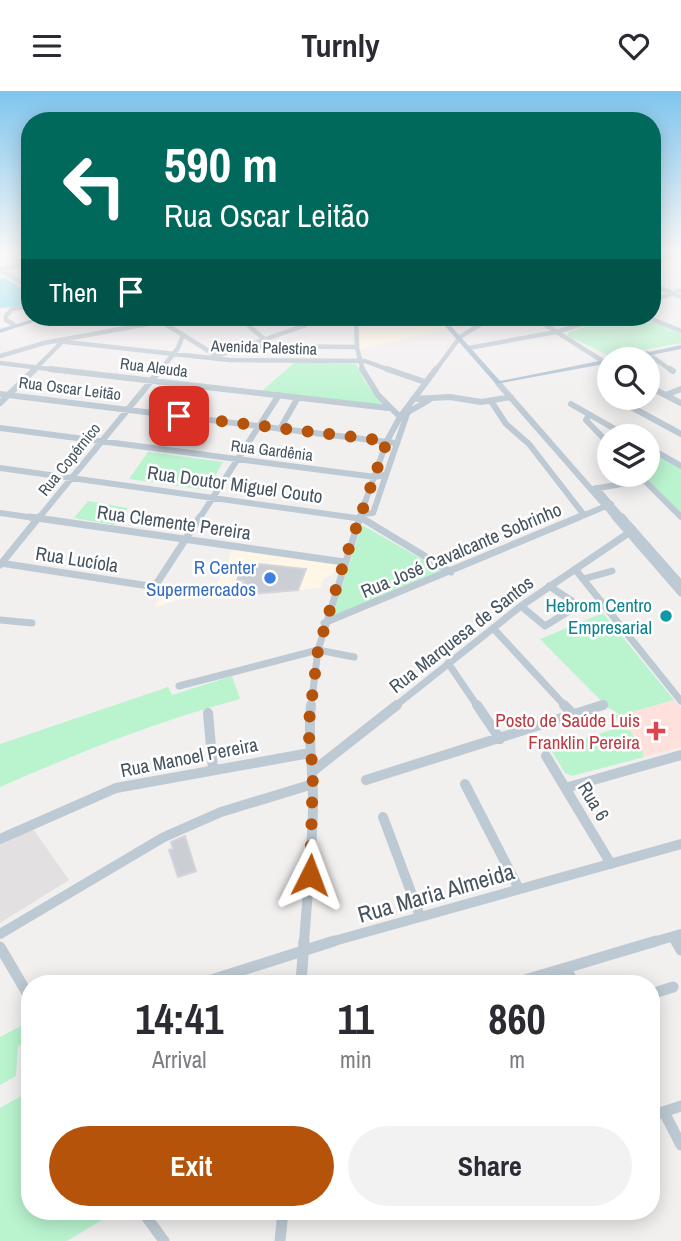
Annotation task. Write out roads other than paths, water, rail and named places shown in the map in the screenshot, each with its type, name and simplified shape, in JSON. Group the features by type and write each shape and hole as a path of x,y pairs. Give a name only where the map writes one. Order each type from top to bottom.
{"main road":[{"path":"0,330 21,322"},
{"path":"0,330 21,323"},
{"path":"449,326 499,383 597,365"},
{"path":"660,351 681,347"}],"street":[{"path":"13,324 6,320 6,316 12,309 21,307"},
{"path":"661,323 681,331"},
{"path":"0,356 60,341 141,326"},
{"path":"169,326 216,357 304,326"},
{"path":"249,326 264,339"},
{"path":"356,326 357,361 399,422"},
{"path":"301,975 313,784 309,710 324,623 380,462 399,422 425,382 460,337 478,326"},
{"path":"547,326 597,357"},
{"path":"469,348 575,326"},
{"name":"Rua Copérnico","path":"1,564 102,442 183,335"},
{"path":"0,403 60,341"},
{"name":"Avenida Palestina","path":"60,341 216,357 365,361 425,382"},
{"path":"243,347 356,347"},
{"path":"660,362 673,371"},
{"name":"Rua Aleuda","path":"0,363 388,408"},
{"path":"499,383 608,505 681,593"},
{"path":"666,395 681,389"},
{"path":"660,392 681,403"},
{"name":"Rua Oscar Leitão","path":"0,394 391,442"},
{"path":"185,539 256,426 279,395"},
{"path":"411,405 435,398 450,397 472,402 511,397"},
{"path":"411,405 435,398"},
{"path":"280,429 297,399"},
{"path":"491,401 506,424 529,444 573,497 584,515"},
{"path":"571,404 605,424"},
{"path":"637,410 681,434"},
{"path":"589,415 586,420 597,431"},
{"name":"Rua Gardênia","path":"0,428 375,477 384,475"},
{"path":"361,516 373,513 390,460 391,442"},
{"path":"660,454 681,466"},
{"path":"380,462 390,460"},
{"name":"Rua Doutor Miguel Couto","path":"0,468 361,516 451,572"},
{"path":"593,489 601,487"},
{"path":"651,487 681,517"},
{"name":"Rua José Cavalcante Sobrinho","path":"324,623 608,505"},
{"name":"Rua Clemente Pereira","path":"0,513 344,562"},
{"path":"630,531 681,584"},
{"name":"Rua Marquesa de Santos","path":"313,771 521,605 630,531"},
{"name":"Rua Lucíola","path":"1,564 149,586 162,577 185,539"},
{"path":"575,569 681,701"},
{"path":"583,579 612,571"},
{"path":"521,605 542,624 548,625 575,606 549,586"},
{"path":"0,620 32,623"},
{"path":"493,628 573,715"},
{"path":"179,686 318,650 354,657"},
{"path":"448,663 500,739"},
{"path":"366,780 603,705"},
{"path":"208,713 213,769"},
{"name":"Rua Manoel Pereira","path":"0,839 116,788 310,753"},
{"path":"565,788 681,755"},
{"name":"Rua 6","path":"546,756 611,864"},
{"path":"0,934 164,837 221,812 313,784"},
{"path":"465,784 519,889"},
{"path":"383,817 420,916"},
{"name":"Rua Maria Almeida","path":"226,975 420,916 681,844"},
{"path":"544,975 677,936 681,950"},
{"path":"0,947 21,983"},
{"path":"566,969 569,975"},
{"path":"660,991 673,987"},
{"path":"660,1113 681,1106"},
{"path":"660,1118 681,1145"},
{"path":"149,1220 164,1241"},
{"path":"280,1241 282,1220"}],"place":[{"name":"R Center Supermercados","path":"270,578"},
{"name":"Hebrom Centro Empresarial","path":"666,616"},
{"name":"Posto de Saúde Luis Franklin Pereira","path":"656,731"}]}
